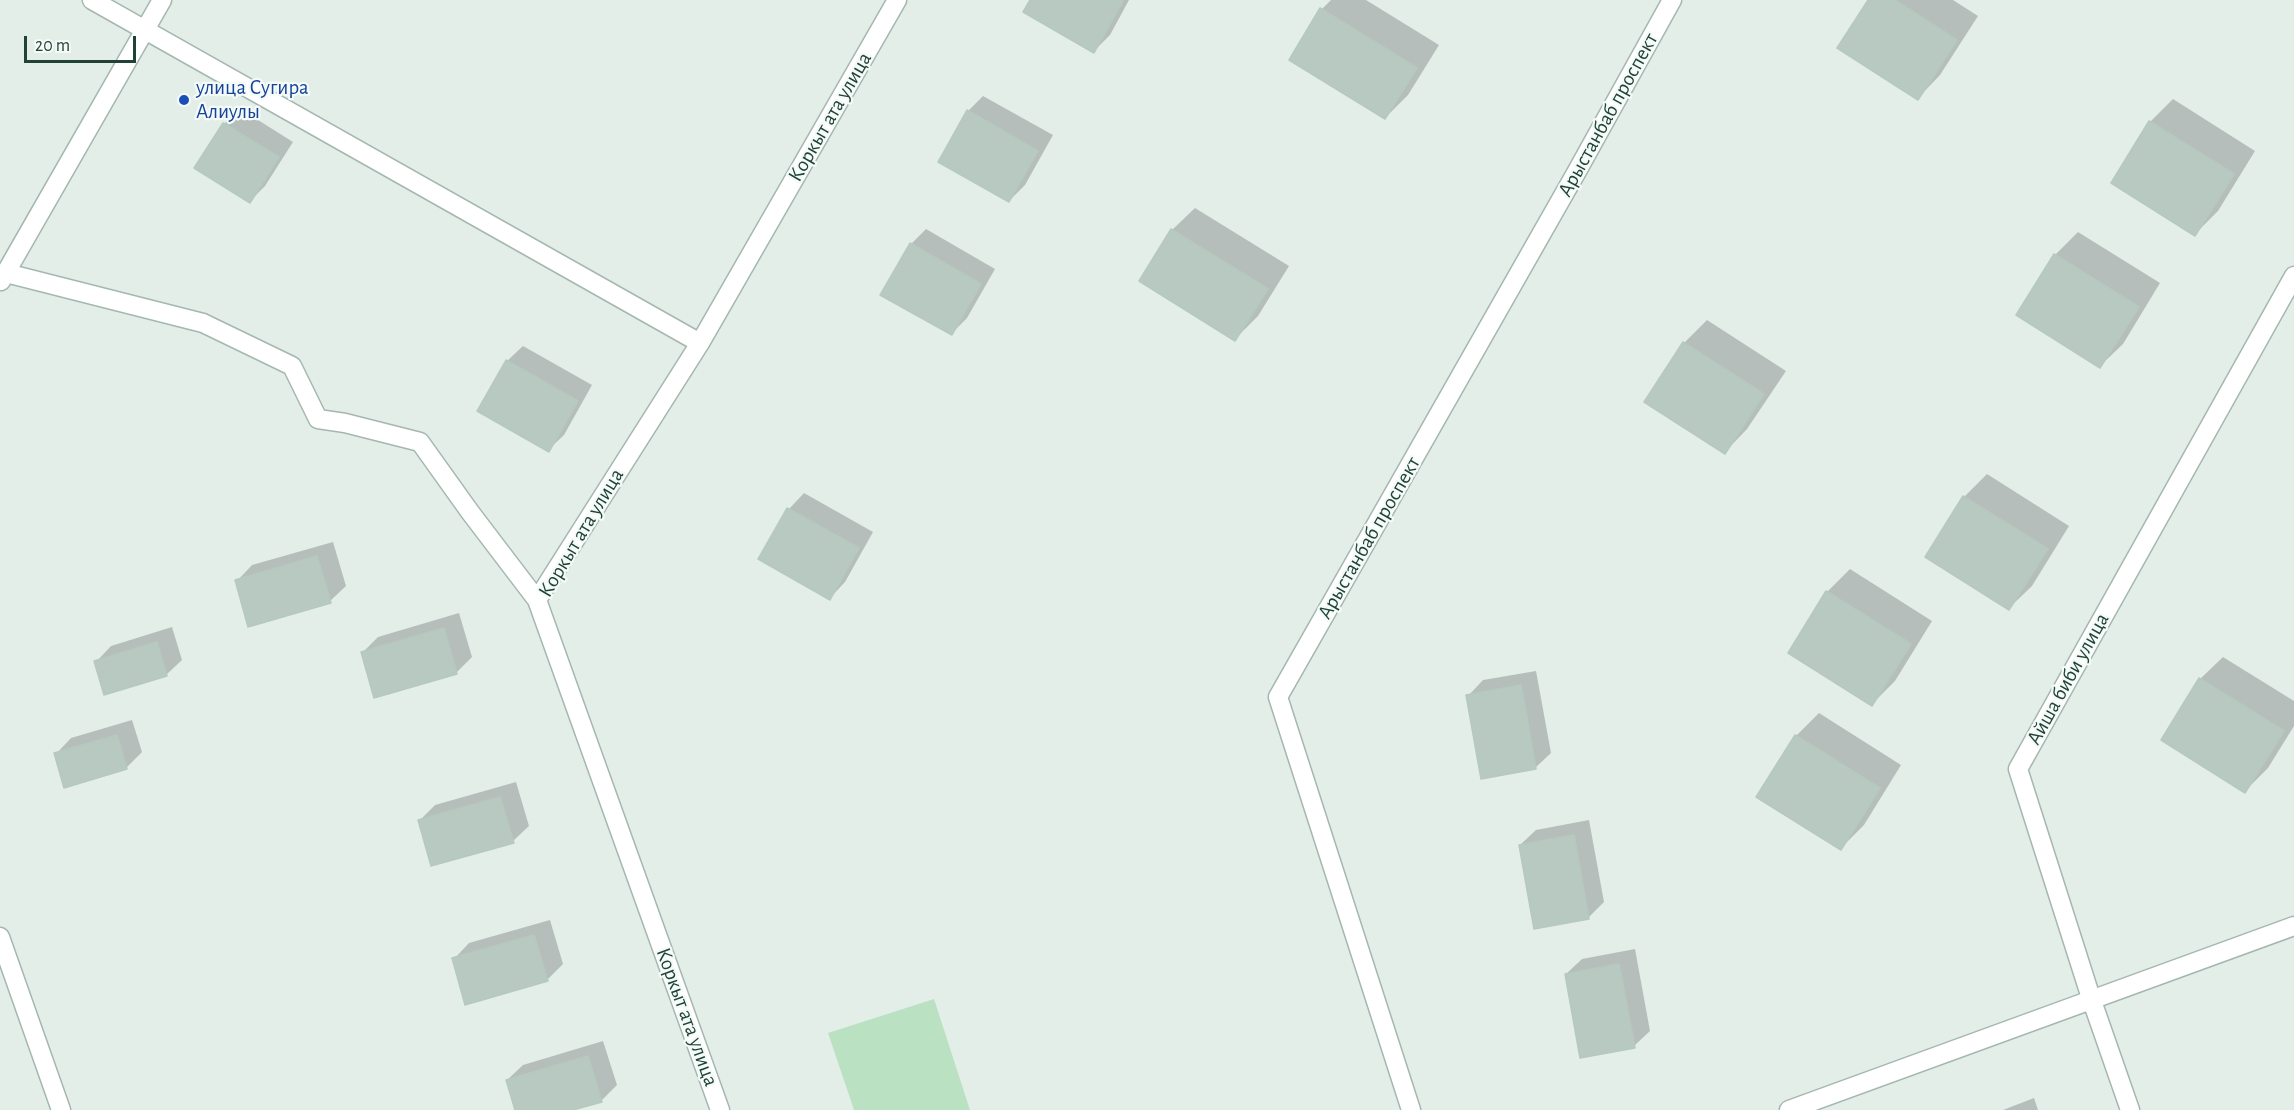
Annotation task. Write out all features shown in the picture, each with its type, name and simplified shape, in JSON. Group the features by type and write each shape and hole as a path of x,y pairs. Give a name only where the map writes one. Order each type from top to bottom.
{"street":[{"path":"92,0 700,343"},
{"path":"162,0 3,278 203,323 292,366 318,419 345,423 420,442 537,600"},
{"name":"Коркыт ата улица","path":"720,1110 537,600 700,343 897,0"},
{"name":"Арыстанбаб проспект","path":"1411,1110 1278,697 1672,0"},
{"name":"Айша биби улица","path":"2130,1110 2091,999 2018,769 2294,276"},
{"path":"1790,1110 2294,926"},
{"path":"0,937 61,1110"}],"green space":[{"path":"934,999 970,1110 854,1110 828,1033"}],"building":[{"path":"1030,0 1123,1 1094,53 1023,12"},
{"path":"1868,0 1895,0 1957,40 1918,100 1837,48"},
{"path":"1320,8 1417,68 1385,119 1289,60"},
{"path":"967,110 1038,151 1009,202 938,162"},
{"path":"2149,121 2234,174 2195,236 2111,183"},
{"path":"223,123 279,157 250,203 194,168"},
{"path":"1171,229 1268,289 1235,341 1139,281"},
{"path":"910,243 981,284 952,335 880,295"},
{"path":"2054,254 2139,307 2100,368 2016,315"},
{"path":"1683,342 1764,394 1725,454 1644,402"},
{"path":"506,360 578,401 549,452 477,411"},
{"path":"1963,496 2048,549 2009,610 1925,557"},
{"path":"787,508 859,548 830,600 758,559"},
{"path":"317,556 331,603 248,627 235,580"},
{"path":"1826,591 1911,644 1872,706 1788,653"},
{"path":"444,628 457,674 374,698 361,652"},
{"path":"157,642 167,676 104,695 94,661"},
{"path":"2199,678 2284,731 2245,793 2161,740"},
{"path":"1521,685 1536,769 1481,779 1466,695"},
{"path":"117,735 127,769 64,788 54,753"},
{"path":"1795,735 1880,788 1841,850 1756,797"},
{"path":"500,797 514,843 431,866 418,820"},
{"path":"1574,835 1589,919 1534,929 1519,845"},
{"path":"534,935 548,981 465,1005 452,958"},
{"path":"1619,964 1635,1048 1580,1058 1565,974"},
{"path":"588,1056 602,1102 573,1110 515,1110 506,1080"}],"place":[{"name":"улица Сугира Алиулы","path":"184,100"}]}
